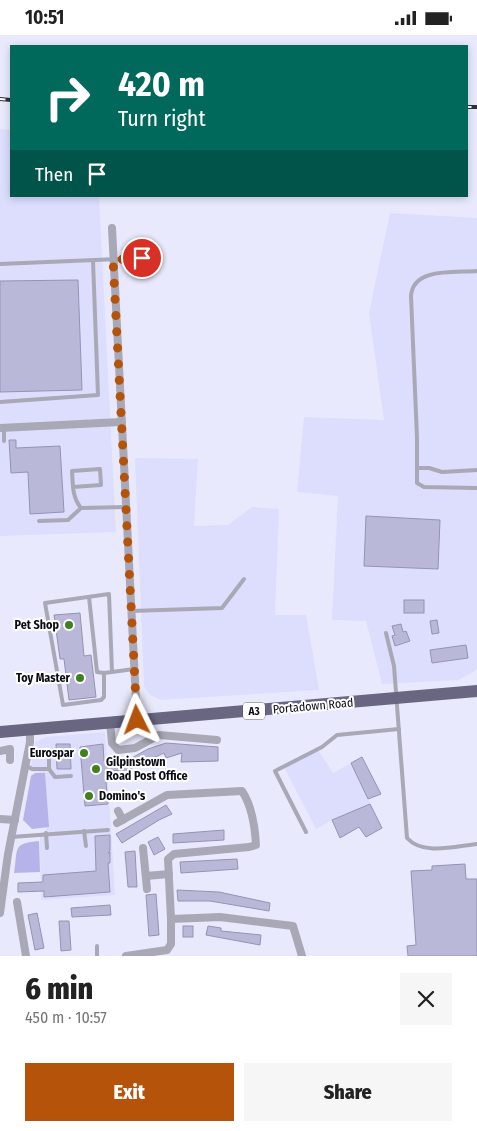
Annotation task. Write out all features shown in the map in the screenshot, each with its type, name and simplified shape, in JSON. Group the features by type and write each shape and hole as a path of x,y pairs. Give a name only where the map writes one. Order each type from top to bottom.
{"highway":[{"name":"Portadown Road","path":"30,729 477,691"},
{"name":"A3","path":"0,731 30,729"}],"street":[{"path":"112,228 137,720"},
{"path":"2,428 121,422"},
{"path":"110,722 112,743 118,750 135,748 158,735 214,739 212,730"},
{"path":"0,913 30,729"},
{"path":"0,751 10,749 10,760"},
{"path":"118,811 120,821 167,795 242,791 255,826 256,845 174,854 168,859 171,944 167,951 126,956"},
{"path":"0,819 15,820"},
{"path":"143,848 147,889"},
{"path":"146,876 169,874"},
{"path":"17,902 22,910 26,956"},
{"path":"171,919 220,917 262,923 288,923 293,926 302,956"}],"lane":[{"path":"0,265 142,258"},
{"path":"0,402 98,395 93,261"},
{"path":"477,271 422,277 417,280 411,291 416,481 420,486 477,488"},
{"path":"2,428 4,441"},
{"path":"416,468 429,468 442,472 477,470"},
{"path":"73,487 101,485 100,469 72,471 73,487 74,499 81,508"},
{"path":"39,521 68,520 81,508 126,507"},
{"path":"131,611 222,608 244,579"},
{"path":"104,673 104,697 63,705 44,603 109,593 112,672"},
{"path":"89,597 98,672 134,669"},
{"path":"386,633 394,666 407,838 413,845 427,848 477,844"},
{"path":"306,833 276,771 322,747 337,735 399,729"},
{"path":"49,755 49,769 55,777 71,776"},
{"path":"25,765 32,769 49,769"},
{"path":"11,837 108,830"},
{"path":"84,831 86,846"},
{"path":"46,833 47,849"},
{"path":"97,946 97,956"}],"shaded area":[{"path":"0,129 10,130 10,197 99,197 116,532 0,536"},
{"path":"390,213 477,218 477,668 474,672 458,680 382,684 366,621 332,620 338,496 297,492 304,417 384,420 369,313"},
{"path":"135,458 198,459 194,526 228,525 252,507 279,509 275,615 306,615 319,690 161,700 150,695 144,686"},
{"path":"105,732 115,895 41,900 40,833 46,832 45,774 30,771 35,742 46,737"},
{"path":"318,750 333,773 351,763 382,828 366,837 359,827 340,838 332,820 316,829 284,767"},
{"path":"35,773 45,773 49,827 32,829 23,820 31,776"},
{"path":"39,841 40,872 14,873 20,846 24,843"}],"building":[{"path":"78,280 82,390 0,392 0,281"},
{"path":"9,440 16,440 16,448 60,446 64,512 30,514 28,472 11,473"},
{"path":"366,516 440,520 438,569 364,566"},
{"path":"404,600 424,600 424,613 404,613"},
{"path":"80,613 84,656 91,655 96,697 69,700 64,659 60,659 54,615"},
{"path":"437,620 439,633 432,634 430,621"},
{"path":"401,624 403,632 406,631 410,641 395,646 392,636 395,635 392,626"},
{"path":"466,645 468,658 432,663 430,650"},
{"path":"166,743 218,747 218,761 181,762 182,753 166,758 164,753 128,770 105,771 108,804 85,806 80,747 103,744 104,761 128,760 148,749"},
{"path":"56,744 70,744 71,769 57,769"},
{"path":"362,757 381,794 368,799 351,763"},
{"path":"370,804 382,828 366,837 359,827 340,838 332,820"},
{"path":"166,805 172,814 122,843 116,834"},
{"path":"224,830 224,840 173,843 173,834"},
{"path":"110,835 110,851 108,853 110,852 110,863 108,863 110,892 44,897 44,891 18,892 18,883 43,882 43,875 96,871 95,836"},
{"path":"158,837 165,849 154,855 148,842"},
{"path":"135,851 137,887 128,887 125,852"},
{"path":"237,859 238,869 181,873 180,862"},
{"path":"465,864 466,879 477,879 477,956 408,956 407,946 416,945 411,871 432,870 432,866"},
{"path":"177,890 219,892 270,903 269,911 210,901 178,901"},
{"path":"156,894 159,935 149,936 146,895"},
{"path":"110,905 111,915 72,917 71,908"},
{"path":"37,913 44,948 35,950 28,915"},
{"path":"59,921 69,921 71,950 61,951"},
{"path":"183,926 193,926 193,937 183,937"},
{"path":"208,926 221,928 221,931 261,935 260,945 206,935"}],"railway":[{"path":"0,99 10,100"},
{"path":"468,107 477,107"}],"place":[{"name":"Pet Shop","path":"69,625"},
{"name":"Toy Master","path":"80,678"},
{"name":"Eurospar","path":"84,753"},
{"name":"Gilpinstown Road Post Office","path":"96,769"},
{"name":"Domino's","path":"89,796"}],"route":[{"path":"137,720 113,260 142,258"}]}
